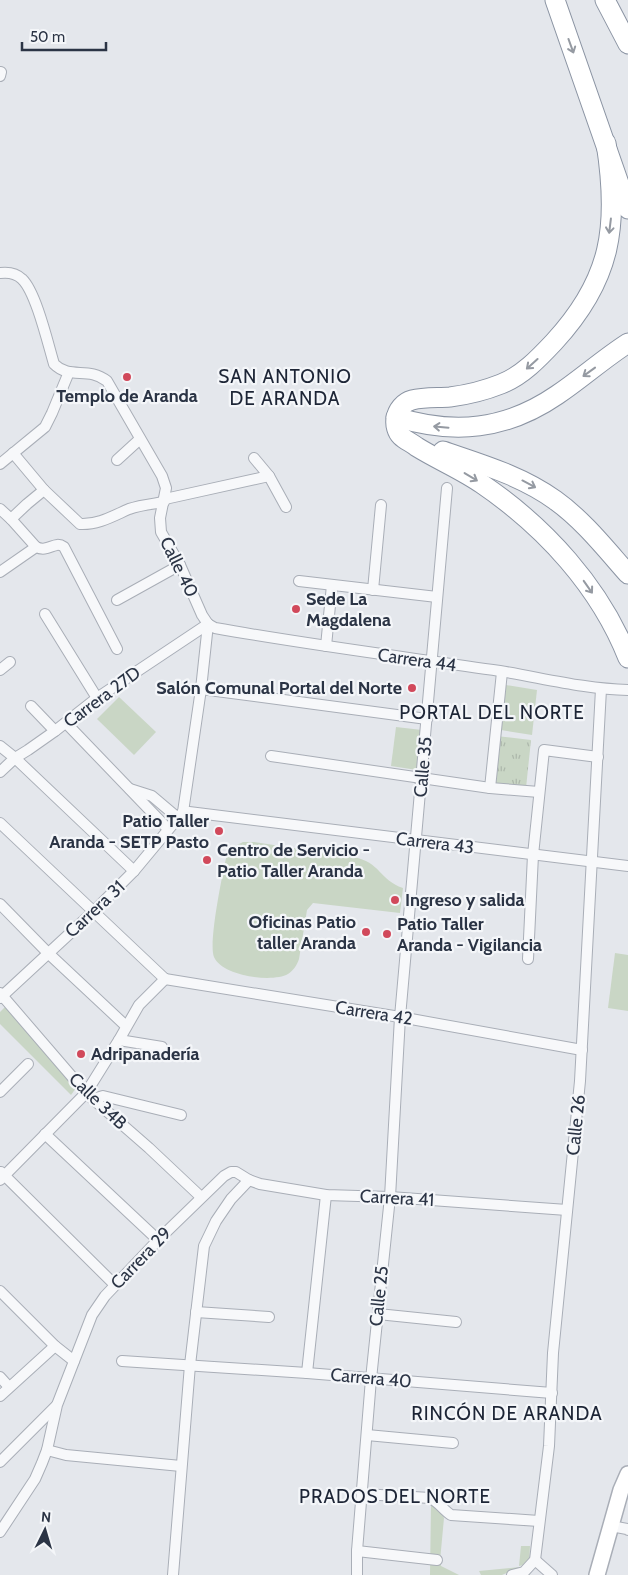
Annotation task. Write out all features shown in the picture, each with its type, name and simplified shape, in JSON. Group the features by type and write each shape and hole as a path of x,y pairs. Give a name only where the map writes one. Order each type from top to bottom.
{"highway":[{"path":"555,0 628,208"},
{"path":"605,0 628,44"},
{"path":"606,143 613,202 611,228 604,260 598,276 591,292 572,322 527,369 502,384 452,397 412,400 404,404 396,417 397,428 402,436 424,451 472,477 505,500 548,538 578,572 604,611 628,658"},
{"path":"396,417 418,424 443,427 472,427 499,423 529,412 556,396 628,343"},
{"path":"402,436 527,482 555,500 578,519 628,574"}],"street":[{"path":"0,274 5,272 15,274 24,280 33,296 54,364 60,370 69,372 45,427 0,464"},
{"name":"Calle 40","path":"69,372 90,372 99,375 107,381 162,476 166,488 165,501 160,518 161,532 180,565 202,615 208,624"},
{"path":"117,460 140,439"},
{"path":"13,453 44,490 80,524 106,520 130,509 148,504 269,476"},
{"path":"254,458 269,476 286,507"},
{"name":"Calle 35","path":"400,1017 447,488"},
{"path":"12,519 44,490"},
{"path":"373,590 381,505"},
{"path":"0,510 12,519 36,547 47,549 56,544 61,544 64,547 117,649"},
{"path":"0,572 36,547"},
{"path":"117,600 180,565"},
{"path":"299,581 438,597"},
{"path":"326,646 332,585"},
{"path":"45,614 97,698"},
{"path":"129,789 152,796 180,815 200,689 208,624"},
{"name":"Carrera 44","path":"208,624 215,628 326,646 502,672 601,689 628,690"},
{"name":"Carrera 27D","path":"0,772 15,758 66,723 97,698 208,624"},
{"path":"0,670 10,662"},
{"path":"490,788 502,672"},
{"path":"200,689 427,719"},
{"name":"Calle 26","path":"535,1560 549,1446 553,1354 582,1050 601,689"},
{"path":"31,706 55,731"},
{"path":"66,723 168,829"},
{"path":"0,746 134,871"},
{"path":"528,959 533,855 544,750 598,757"},
{"path":"270,756 490,788 539,792"},
{"name":"Carrera 31","path":"1,998 134,871 180,815"},
{"name":"Carrera 43","path":"180,815 416,840 628,866"},
{"path":"0,823 165,979 138,1005 89,1096 1,1176 115,1284"},
{"path":"0,904 126,1026"},
{"name":"Carrera 42","path":"165,979 400,1017 582,1050"},
{"name":"Calle 34B","path":"1,998 89,1096 202,1197"},
{"name":"Calle 25","path":"357,1575 357,1551 371,1378 390,1197 400,1017"},
{"path":"119,1040 162,1047"},
{"path":"0,1092 28,1064"},
{"path":"89,1096 103,1096 182,1115"},
{"path":"46,1134 158,1240"},
{"name":"Carrera 41","path":"231,1172 236,1172 260,1184 326,1195 390,1197 567,1210"},
{"name":"Carrera 29","path":"0,1532 35,1479 47,1450 57,1405 92,1315 115,1284 202,1197 224,1176 231,1172"},
{"path":"173,1575 190,1365 204,1246 216,1221 231,1199 249,1180"},
{"path":"307,1373 326,1195"},
{"path":"0,1291 55,1346 74,1361"},
{"path":"196,1312 269,1317"},
{"path":"378,1314 456,1322"},
{"path":"0,1396 55,1346"},
{"name":"Carrera 40","path":"122,1361 307,1373 552,1393"},
{"path":"0,1377 9,1387"},
{"path":"0,1462 57,1405"},
{"path":"367,1435 453,1443"},
{"path":"47,1450 66,1456 181,1466"},
{"path":"597,1575 621,1490 628,1474"},
{"path":"363,1494 430,1498 435,1500 443,1510 451,1515 539,1520"},
{"path":"610,1526 628,1530"},
{"path":"357,1551 437,1560"},
{"path":"512,1575 524,1572 535,1560 552,1575"}],"green space":[{"path":"506,685 537,690 532,735 501,730"},
{"path":"119,697 156,732 134,755 97,719"},
{"path":"396,727 422,730 417,770 391,766"},
{"path":"496,736 531,740 526,788 491,786"},
{"path":"243,842 254,842 362,859 375,867 395,885 403,888 400,913 313,903 307,910 299,959 295,967 288,974 281,977 260,978 227,969 219,964 214,957 214,923 227,854 231,848"},
{"path":"615,953 628,955 628,1011 608,1008"},
{"path":"6,1006 76,1088 71,1095 0,1024 0,1012"},
{"path":"431,1504 436,1504 444,1518 441,1566 459,1575 430,1575"},
{"path":"521,1546 530,1546 529,1564 519,1566"},
{"path":"520,1567 502,1575 481,1575 479,1571"}],"place":[{"name":"Templo de Aranda","path":"127,377"},
{"name":"Sede La Magdalena","path":"296,609"},
{"name":"Salón Comunal Portal del Norte","path":"412,688"},
{"name":"Patio Taller Aranda - SETP Pasto","path":"219,831"},
{"name":"Centro de Servicio - Patio Taller Aranda","path":"207,860"},
{"name":"Ingreso y salida","path":"395,900"},
{"name":"Oficinas Patio taller Aranda","path":"366,932"},
{"name":"Patio Taller Aranda - Vigilancia","path":"387,934"},
{"name":"Adripanadería","path":"81,1054"}],"district":[{"name":"SAN ANTONIO DE ARANDA","path":"285,387"},
{"name":"PORTAL DEL NORTE","path":"492,712"},
{"name":"RINCÓN DE ARANDA","path":"507,1413"},
{"name":"PRADOS DEL NORTE","path":"395,1496"}]}
